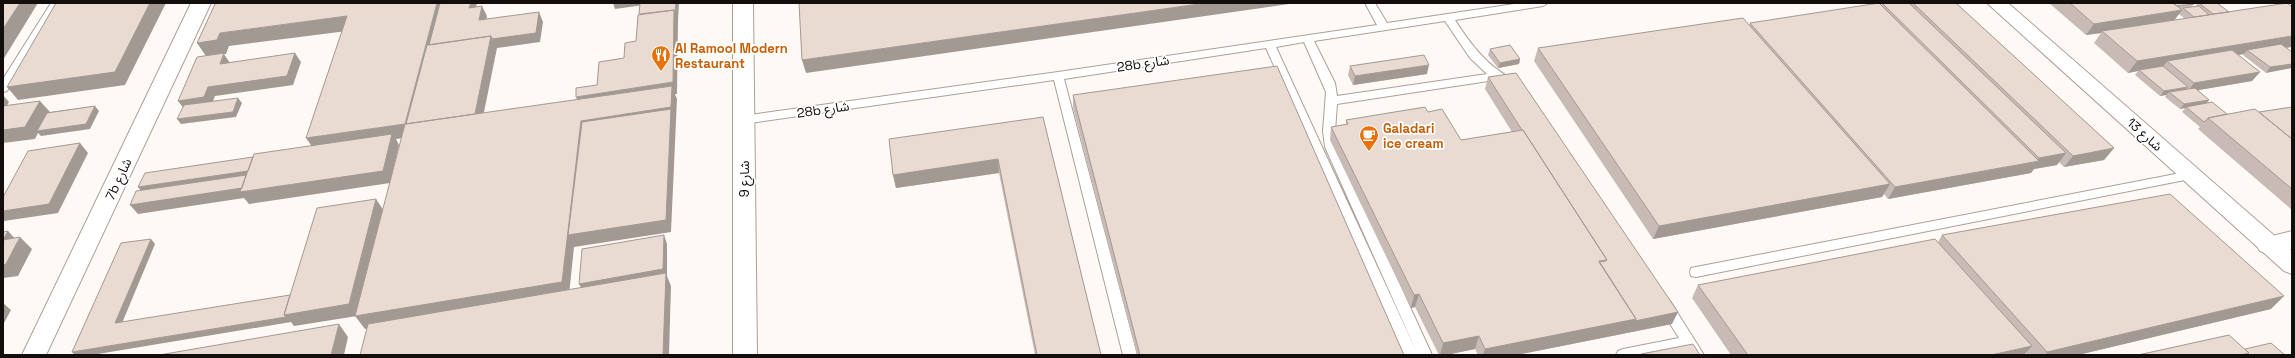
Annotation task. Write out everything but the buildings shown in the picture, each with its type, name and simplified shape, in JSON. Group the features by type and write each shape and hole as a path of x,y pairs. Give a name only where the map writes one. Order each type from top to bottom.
{"street":[{"name":"7b شارع","path":"34,355 201,3"},
{"name":"شارع 9","path":"743,3 745,355"},
{"name":"شارع 13","path":"1997,3 2292,265"},
{"path":"2268,244 2292,240"}],"lane":[{"path":"3,88 56,3"},
{"path":"1370,3 1383,26"},
{"name":"28b شارع","path":"743,120 1270,45 1307,37 1543,3"},
{"path":"1448,17 1476,60 1496,76 1521,89"},
{"path":"1307,37 1330,83 1332,101 1329,124 1331,147 1426,355"},
{"path":"1270,45 1411,355"},
{"path":"1058,76 1130,355"},
{"path":"1332,101 1496,76"},
{"path":"1696,272 2191,175"},
{"path":"1658,295 1697,355"},
{"path":"1623,355 1688,341"}],"place":[{"name":"Al Ramool Modern Restaurant","path":"661,72"},
{"name":"Galadari ice cream","path":"1369,152"}]}
